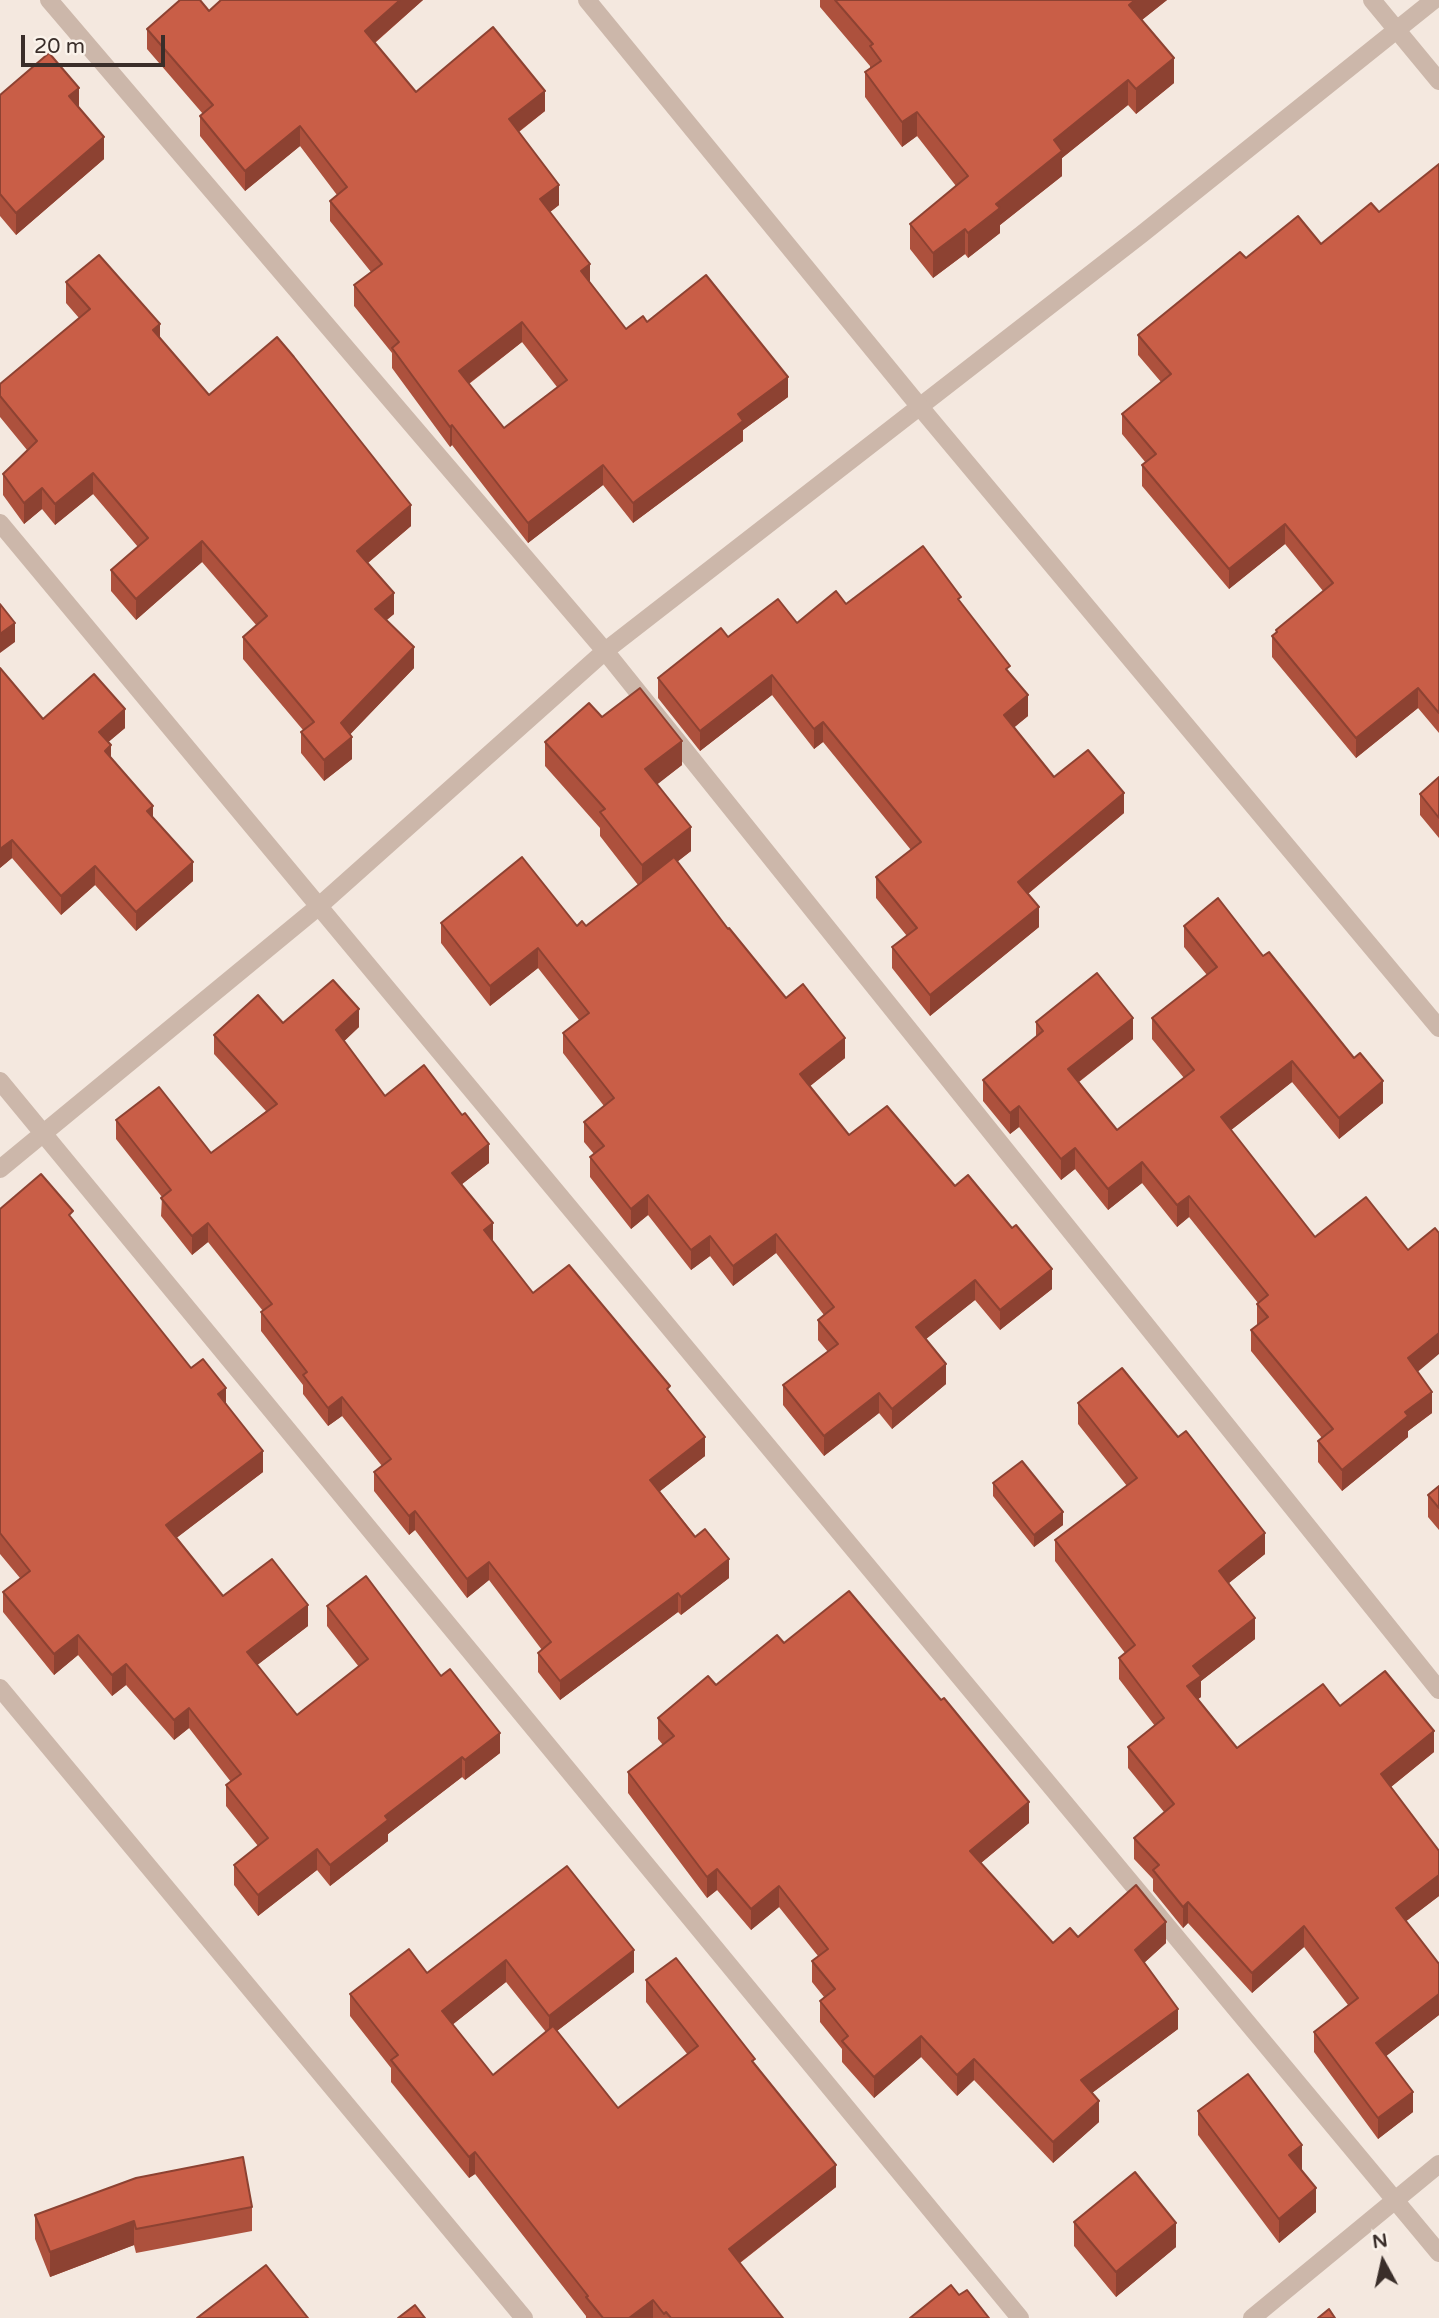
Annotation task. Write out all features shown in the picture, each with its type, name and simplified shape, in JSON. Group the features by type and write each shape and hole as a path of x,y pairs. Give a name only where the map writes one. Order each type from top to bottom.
{"street":[{"path":"49,0 605,650 1439,1690"},
{"path":"587,0 920,407 1439,1028"},
{"path":"1372,0 1439,81"},
{"path":"0,1169 318,907 605,650 1142,233 1434,0"},
{"path":"0,523 1439,2253"},
{"path":"0,1082 1020,2318"},
{"path":"0,1688 524,2318"},
{"path":"1252,2318 1439,2164"}],"building":[{"path":"180,0 200,0 209,11 221,0 400,0 365,31 416,92 493,27 545,91 509,119 559,185 540,199 590,264 581,271 626,329 643,316 647,322 706,275 788,377 738,414 743,421 633,503 603,465 528,523 452,425 450,427 392,348 399,342 354,285 382,264 330,201 347,187 300,126 245,171 200,116 213,105 147,29","holes":["522,322 567,380 504,428 459,371"]},
{"path":"835,0 1135,0 1129,5 1174,58 1136,89 1128,80 1054,140 1062,151 996,204 1000,208 968,233 965,229 933,253 910,224 968,176 917,112 902,122 865,72 881,61 870,46 873,44"},
{"path":"49,53 79,88 69,96 104,137 16,213 0,194 0,95"},
{"path":"1439,164 1439,713 1418,688 1356,738 1272,636 1333,583 1285,524 1229,569 1142,465 1156,454 1122,414 1171,374 1138,335 1240,252 1246,258 1298,216 1321,244 1371,203 1379,212"},
{"path":"99,255 160,324 153,330 209,395 277,337 411,505 357,551 394,593 375,609 414,647 341,723 352,737 324,760 301,732 314,722 243,637 267,616 202,541 136,599 111,570 148,538 93,473 55,504 42,488 24,503 3,474 37,441 0,396 0,384 90,309 66,282"},
{"path":"923,546 961,597 958,599 1010,666 1006,669 1028,695 1004,715 1054,777 1088,750 1124,793 1018,882 1039,907 930,995 892,947 917,928 876,877 921,842 823,722 814,729 772,675 700,731 658,678 721,628 728,637 778,599 797,623 836,591 846,604"},
{"path":"0,604 15,623 0,634"},
{"path":"0,668 43,719 94,674 125,709 99,732 111,745 105,751 153,806 147,811 193,862 136,912 95,866 61,896 12,840 0,849"},
{"path":"640,688 682,741 645,769 691,827 642,865 600,812 605,809 545,742 589,703 602,717"},
{"path":"1439,777 1439,818 1420,794"},
{"path":"522,857 577,926 582,921 586,926 674,857 728,929 786,998 803,984 845,1038 800,1074 849,1135 887,1106 955,1186 968,1175 1012,1228 1016,1225 1052,1269 1000,1310 975,1280 916,1327 946,1364 892,1409 879,1393 824,1436 783,1385 838,1344 818,1320 834,1307 776,1234 733,1266 710,1236 691,1250 648,1195 631,1209 590,1157 604,1146 584,1122 614,1098 563,1033 589,1013 538,948 490,986 441,923"},
{"path":"1218,898 1263,956 1269,952 1354,1058 1360,1053 1383,1081 1339,1118 1292,1061 1221,1117 1315,1237 1366,1197 1408,1250 1435,1228 1439,1233 1439,1333 1408,1358 1432,1392 1405,1412 1408,1416 1342,1470 1318,1441 1333,1429 1251,1330 1268,1317 1257,1304 1268,1295 1189,1196 1177,1205 1142,1162 1108,1189 1075,1148 1061,1159 1019,1106 1010,1113 983,1080 1043,1031 1036,1022 1097,973 1133,1018 1068,1069 1117,1130 1194,1070 1152,1018 1217,967 1184,926"},
{"path":"333,980 359,1009 336,1030 385,1096 424,1065 462,1115 465,1113 489,1144 452,1173 493,1223 484,1230 533,1293 569,1265 670,1386 667,1389 705,1437 650,1480 695,1537 705,1529 729,1559 681,1597 678,1593 560,1681 538,1653 551,1642 489,1562 467,1579 415,1511 409,1516 374,1472 391,1459 342,1397 328,1408 303,1375 307,1372 261,1312 272,1304 208,1223 192,1236 161,1198 171,1190 116,1120 159,1087 211,1153 277,1104 214,1035 258,995 283,1023"},
{"path":"41,1174 73,1211 69,1215 191,1368 203,1359 226,1388 218,1394 263,1451 166,1525 223,1596 272,1559 308,1605 247,1652 297,1715 368,1659 327,1606 366,1576 441,1676 450,1669 500,1733 465,1760 462,1757 385,1816 388,1820 330,1865 317,1849 258,1895 234,1865 268,1838 226,1785 241,1774 189,1708 174,1720 126,1664 112,1675 78,1635 54,1654 3,1592 30,1571 0,1533 0,1209"},
{"path":"1122,1368 1178,1437 1186,1431 1265,1533 1219,1571 1255,1618 1193,1666 1201,1676 1187,1686 1237,1748 1323,1684 1340,1706 1385,1671 1434,1731 1381,1774 1439,1851 1439,1875 1396,1908 1439,1964 1439,1994 1376,2043 1413,2092 1378,2118 1314,2032 1358,1998 1304,1926 1252,1973 1188,1902 1183,1907 1153,1870 1159,1865 1134,1838 1174,1804 1128,1747 1164,1718 1119,1658 1135,1645 1055,1540 1137,1478 1078,1403"},
{"path":"1022,1461 1063,1512 1034,1535 993,1483"},
{"path":"1439,1486 1439,1508 1428,1495"},
{"path":"849,1591 941,1700 944,1698 1029,1802 970,1851 1053,1943 1070,1928 1078,1937 1136,1885 1166,1922 1135,1950 1178,2009 1081,2080 1099,2101 1053,2142 974,2059 957,2075 921,2036 874,2077 842,2041 848,2036 820,2001 835,1989 812,1961 828,1949 779,1886 751,1909 717,1869 707,1877 628,1772 674,1736 658,1718 708,1676 716,1685 777,1635 784,1643"},
{"path":"567,1866 634,1950 549,2016 506,1960 442,2011 493,2075 553,2026 618,2108 698,2046 646,1980 676,1958 755,2059 752,2061 836,2165 729,2249 783,2318 671,2318 666,2312 664,2314 653,2300 629,2318 603,2318 475,2152 469,2157 391,2060 398,2055 350,1994 409,1949 427,1973"},
{"path":"1248,2074 1302,2145 1289,2155 1316,2188 1279,2219 1198,2111"},
{"path":"243,2157 252,2207 136,2229 134,2221 50,2252 35,2215 136,2178"},
{"path":"1135,2172 1176,2223 1116,2272 1074,2222"},
{"path":"266,2265 308,2318 197,2318"},
{"path":"951,2285 959,2295 967,2290 989,2318 910,2318"},
{"path":"415,2305 425,2318 398,2318"},
{"path":"1329,2309 1335,2318 1318,2318"}]}
